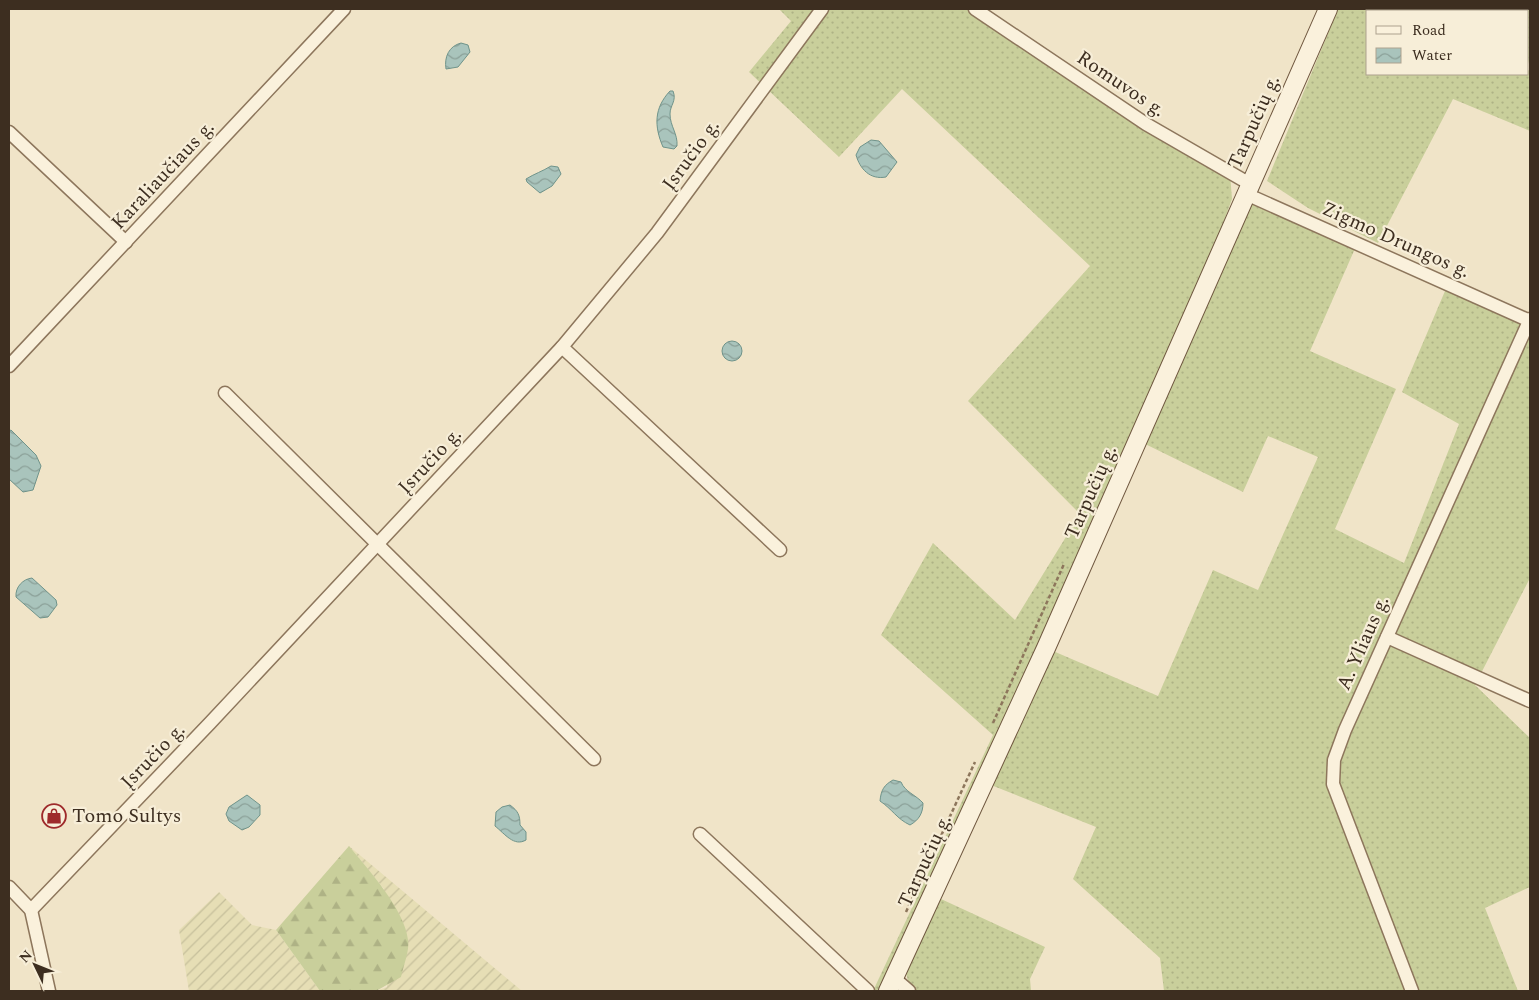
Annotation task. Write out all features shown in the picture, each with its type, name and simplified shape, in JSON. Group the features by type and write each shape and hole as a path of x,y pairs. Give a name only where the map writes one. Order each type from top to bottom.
{"main road":[{"name":"Tarpučių g.","path":"891,985 1042,656 1328,9"}],"street":[{"name":"Karaliaučiaus g.","path":"9,366 344,9"},
{"name":"Įsručio g.","path":"31,910 378,546 562,347 657,233 822,9"},
{"name":"Romuvos g.","path":"975,9 1146,124 1248,189"},
{"path":"9,132 126,242"},
{"name":"Zigmo Drungos g.","path":"1248,189 1530,320"},
{"name":"A. Yliaus g.","path":"1412,991 1333,784 1334,760 1387,637 1530,320"},
{"path":"562,347 780,550"},
{"path":"225,393 594,759"},
{"path":"1387,637 1530,700"},
{"path":"700,834 868,991"},
{"path":"9,887 31,910 49,991"},
{"path":"891,985 910,991"}],"path":[{"path":"991,727 1065,564"},
{"path":"905,914 978,754"}],"shaded area":[{"path":"349,846 522,991 376,991 387,987 384,889"},
{"path":"219,892 252,925 276,930 320,991 189,991 179,930"}],"green space":[{"path":"779,9 975,9 1230,174 1232,199 1182,336 1246,194 1357,244 1310,351 1396,389 1335,529 1404,563 1459,424 1402,392 1448,284 1530,328 1530,578 1475,685 1530,738 1530,887 1485,908 1518,991 1164,991 1160,958 1073,879 1096,827 991,785 888,991 873,991 993,735 881,635 933,543 1015,620 1080,514 968,401 1090,266 902,89 839,157 749,72 791,21","holes":["1268,436 1318,457 1258,590 1213,570 1158,696 1046,648 1137,440 1243,492"]},
{"path":"1338,9 1530,9 1529,60 1529,10 1366,10 1366,75 1529,75 1530,71 1530,131 1453,99 1378,243 1308,208 1267,181"},
{"path":"349,846 393,903 405,928 408,940 407,953 401,977 376,991 320,991 276,930"},
{"path":"941,899 1045,947 1030,979 1031,991 915,991 910,988 906,973"}],"water":[{"path":"461,43 468,45 470,52 458,67 446,69 446,60 450,49"},
{"path":"670,91 673,91 674,94 670,114 677,142 677,146 674,149 663,147 657,125 658,111"},
{"path":"871,140 879,141 897,162 886,177 875,177 866,172 860,165 856,155 860,147"},
{"path":"551,166 558,167 561,174 552,186 540,193 526,179"},
{"path":"732,341 739,344 742,351 739,358 732,361 725,358 722,351 725,344"},
{"path":"11,430 36,455 41,466 33,490 23,492 9,479 9,431"},
{"path":"32,578 56,600 57,605 48,617 40,618 16,597 20,584"},
{"path":"893,780 901,782 905,788 923,803 920,816 910,825 880,801 884,788"},
{"path":"247,795 260,805 260,815 249,827 242,830 229,821 226,814 229,807"},
{"path":"510,805 518,814 520,825 526,832 526,840 522,842 510,839 495,826 496,812 502,807"}],"place":[{"name":"Tomo Sultys","path":"54,816"}]}
